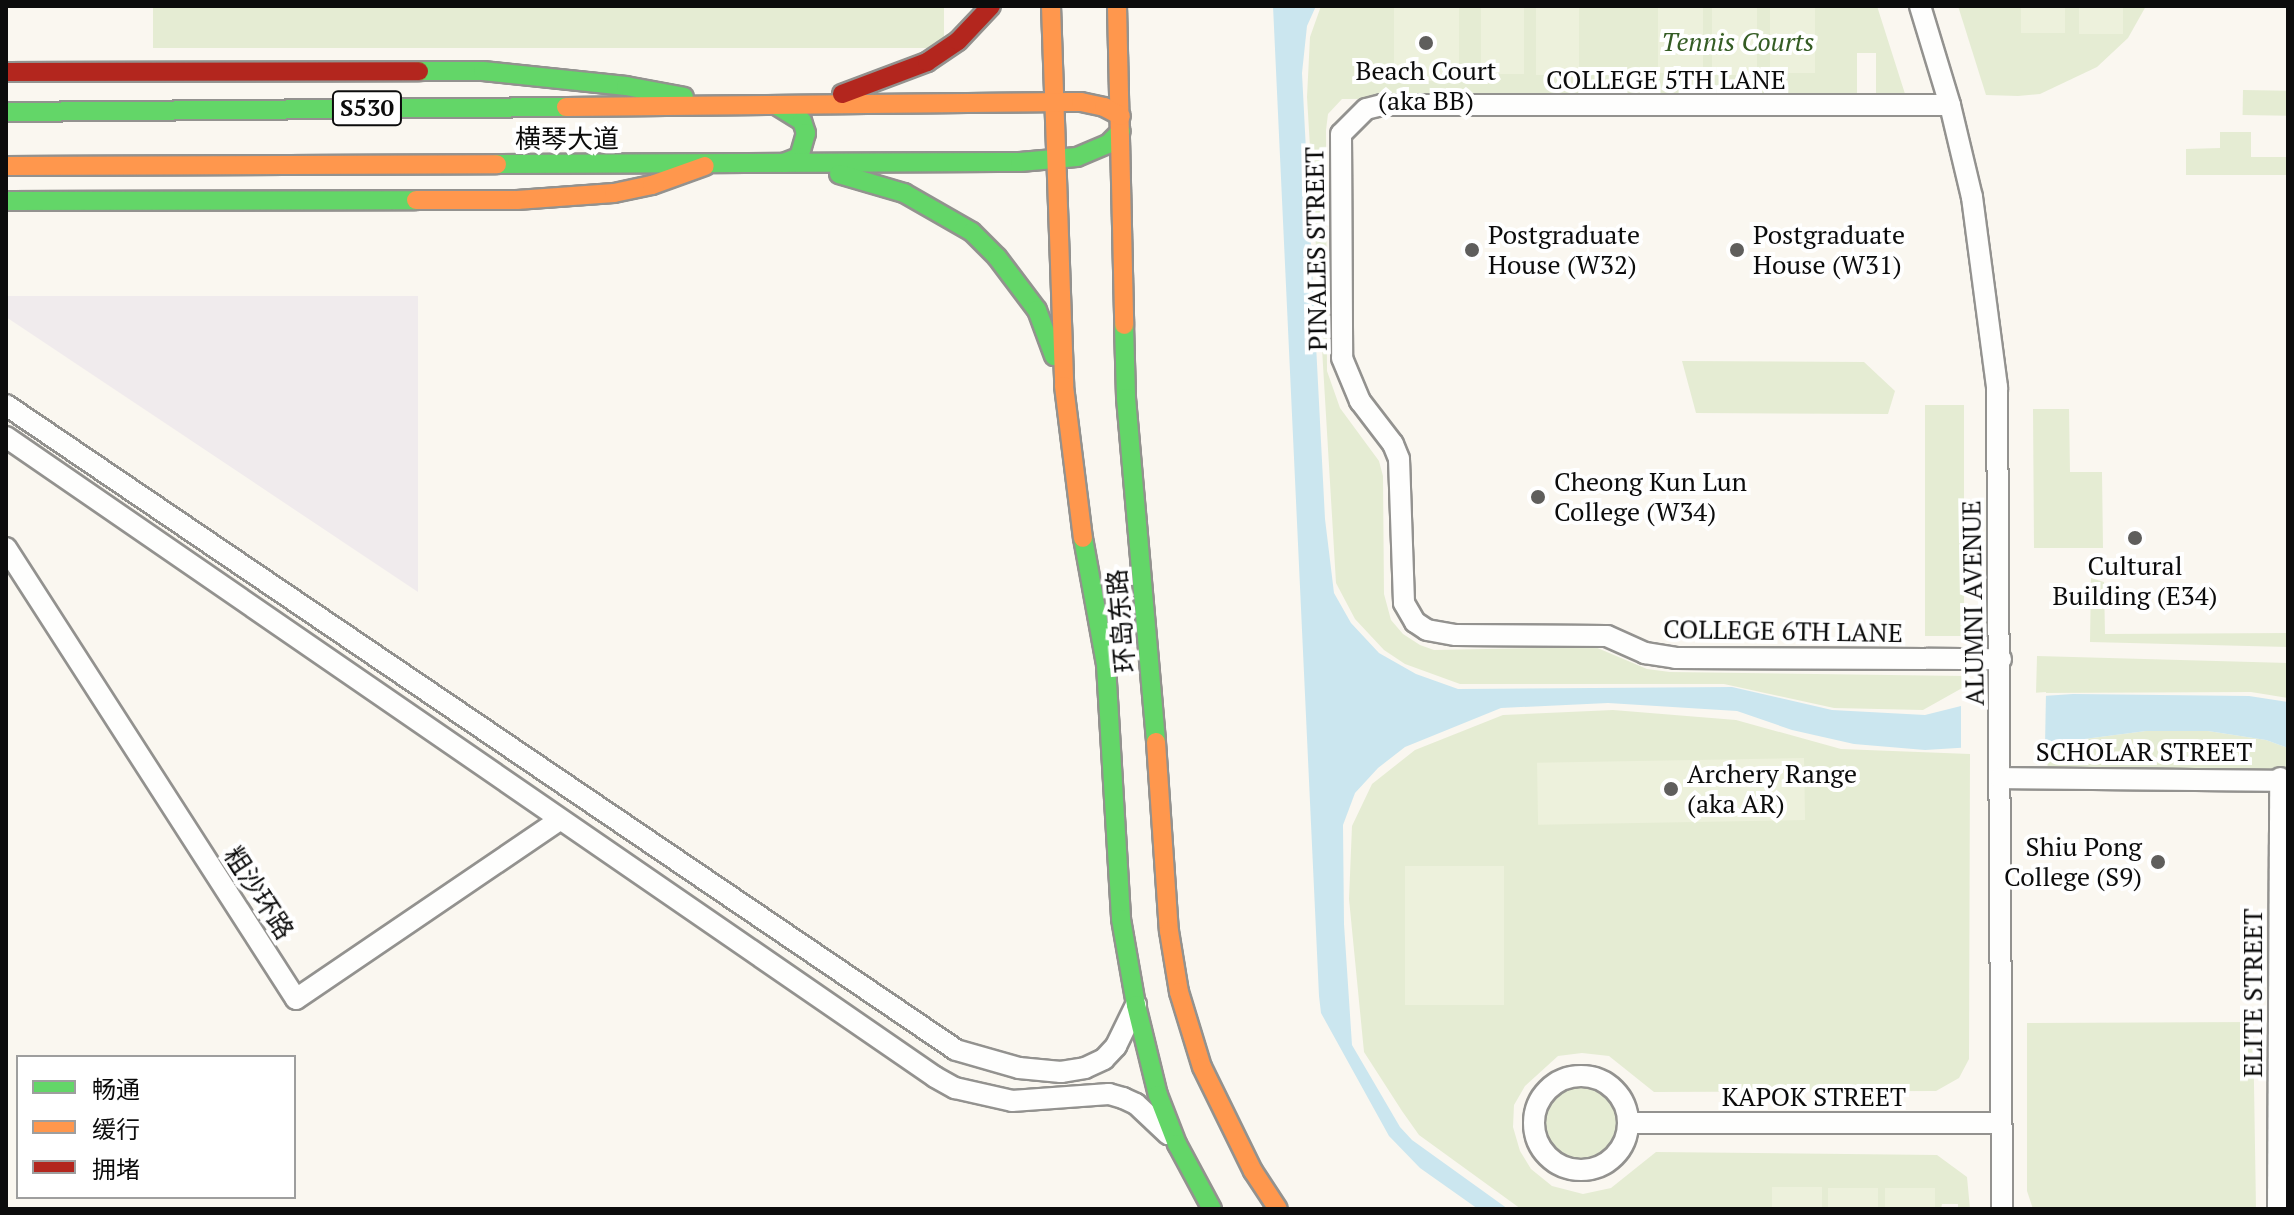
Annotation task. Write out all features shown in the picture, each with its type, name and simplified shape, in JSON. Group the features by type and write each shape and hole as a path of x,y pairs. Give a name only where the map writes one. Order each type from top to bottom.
{"main road":[{"path":"811,104 887,80 927,62 958,41 991,6"},
{"name":"环岛东路","path":"1051,6 1064,386 1078,513 1106,665 1121,919 1136,1005 1158,1095 1177,1144 1212,1209"},
{"name":"环岛东路","path":"1117,6 1126,398 1147,608 1169,931 1179,992 1202,1067 1253,1171 1278,1209"},
{"path":"6,72 483,71 626,86 728,105"},
{"path":"6,83 50,73"},
{"name":"横琴大道","path":"6,112 1081,102 1104,107 1121,124 1094,150 1056,160 707,165 6,166"},
{"path":"776,105 802,121 806,133 799,157 783,163"},
{"path":"783,163 856,177 904,193 972,232 997,257 1037,310 1064,386"},
{"path":"6,201 517,200 614,193 652,185 707,165"},
{"path":"6,180 63,166"}],"street":[{"name":"ALUMNI AVENUE","path":"1920,6 1950,105 1972,197 1994,348 2001,669 2002,1209"},
{"name":"COLLEGE 5TH LANE","path":"1382,105 1950,105"},
{"name":"PINALES STREET","path":"1382,105 1357,114 1341,134 1342,358 1360,401 1393,444 1399,459 1403,591"},
{"path":"6,405 956,1050 1019,1068 1061,1072 1085,1068 1104,1059 1116,1046 1136,1005"},
{"path":"6,437 559,820 955,1088 1012,1101 1109,1094 1136,1104 1177,1144"},
{"name":"粗沙环路","path":"6,548 296,999 559,820"},
{"name":"COLLEGE 6TH LANE","path":"1403,591 1415,622 1440,634 1607,636 1645,653 1675,658 2001,669"},
{"name":"SCHOLAR STREET","path":"2000,775 2284,779"},
{"name":"ELITE STREET","path":"2278,1209 2284,779"},
{"path":"1585,1076 1611,1086 1620,1097 1628,1123 1626,1136 1610,1159 1584,1170 1557,1163 1538,1143 1534,1116 1547,1091 1558,1082 1585,1076"},
{"name":"KAPOK STREET","path":"1628,1123 2001,1123"}],"shaded area":[{"path":"6,296 418,296 418,592 6,317"}],"green space":[{"path":"153,6 944,6 944,48 153,48"},
{"name":"Tennis Courts","path":"1321,6 1877,6 1906,97 1876,97 1876,53 1857,53 1857,97 1342,99 1328,114 1326,130 1327,371 1340,408 1379,461 1383,476 1384,594 1391,620 1403,634 1420,645 1434,650 1595,647 1647,669 1670,672 1964,676 1964,687 1923,710 1834,708 1724,684 1460,684 1405,664 1384,650 1355,619 1336,583 1307,97 1310,37"},
{"name":"Beach Court (aka BB)","path":"1394,6 1459,6 1459,81 1394,81"},
{"path":"1481,6 1524,6 1524,74 1481,74"},
{"path":"1536,6 1579,6 1579,75 1536,75"},
{"path":"1658,6 1703,6 1703,73 1658,73"},
{"name":"Tennis Courts","path":"1712,6 1757,6 1757,75 1712,75"},
{"path":"1770,6 1815,6 1815,73 1770,73"},
{"path":"1958,6 2146,6 2128,38 2097,67 2040,94 2018,96 1986,95"},
{"path":"2021,6 2065,6 2065,33 2021,33"},
{"path":"2079,6 2123,6 2123,34 2079,34"},
{"path":"2243,90 2288,91 2288,116 2243,115"},
{"path":"2220,132 2251,132 2251,157 2288,157 2288,175 2186,175 2186,149 2220,148"},
{"path":"1682,361 1864,362 1895,391 1888,414 1696,413"},
{"path":"1925,405 1964,405 1964,636 1925,636"},
{"path":"2033,409 2069,409 2070,472 2102,472 2103,548 2034,548"},
{"path":"2091,578 2104,582 2105,634 2288,633 2288,647 2090,642"},
{"path":"2037,656 2288,663 2288,698 2251,692 2036,693"},
{"path":"1613,710 1736,720 1841,749 1970,754 1969,1059 1959,1078 1936,1091 1654,1092 1609,1056 1582,1053 1558,1056 1525,1086 1514,1105 1513,1127 1520,1151 1531,1169 1552,1186 1583,1194 1611,1188 1656,1152 1937,1155 1967,1177 1970,1209 1958,1209 1958,1204 1942,1204 1941,1209 1521,1209 1419,1135 1364,1052 1349,899 1352,826 1372,784 1415,750 1503,715"},
{"path":"2146,731 2208,731 2266,740 2288,748 2288,769 2047,771 2049,750 2069,741"},
{"name":"Archery Range (aka AR)","path":"1804,758 1805,820 1538,825 1537,763"},
{"path":"1405,866 1504,866 1504,1005 1405,1005"},
{"path":"2253,1022 2256,1209 2033,1209 2027,1191 2027,1023"},
{"path":"1582,1085 1596,1088 1608,1096 1616,1108 1619,1122 1616,1136 1608,1148 1596,1156 1582,1159 1568,1156 1556,1148 1548,1136 1545,1122 1548,1108 1556,1096 1568,1088"},
{"path":"1772,1187 1822,1187 1822,1209 1772,1209"},
{"path":"1828,1188 1878,1188 1878,1209 1828,1209"},
{"path":"1885,1188 1935,1188 1935,1209 1885,1209"}],"water":[{"path":"1273,6 1316,6 1307,26 1302,73 1325,519 1334,593 1351,623 1379,653 1416,674 1458,689 1732,687 1832,710 1925,715 1985,700 2073,694 2249,696 2288,702 2288,748 2266,740 2208,731 2146,731 2069,741 1925,750 1854,744 1792,730 1737,711 1608,703 1501,708 1405,747 1378,768 1355,793 1343,825 1344,924 1352,1045 1400,1127 1412,1140 1508,1209 1478,1209 1420,1168 1389,1136 1321,1013"}],"pier":[{"path":"2046,692 2045,746 1961,752 1961,702 1984,696"}],"traffic: fast":[{"path":"419,71 483,71 626,86 684,97"},
{"path":"776,105 802,121 806,133 799,157 783,163"},
{"path":"6,112 566,107"},
{"path":"497,164 1020,162 1077,157 1108,144 1121,131"},
{"path":"839,174 904,193 972,232 997,257 1037,310 1054,356"},
{"path":"6,201 416,200"},
{"path":"1124,325 1126,398 1156,742"},
{"path":"1083,538 1106,665 1121,919 1136,1005 1158,1095 1177,1144 1212,1209"}],"traffic: slow":[{"path":"1051,6 1064,386 1083,538"},
{"path":"1117,6 1124,325"},
{"path":"566,107 1081,102 1104,107 1121,116"},
{"path":"6,166 497,164"},
{"path":"416,200 517,200 614,193 652,185 705,166"},
{"path":"1156,742 1169,931 1179,992 1202,1067 1253,1171 1278,1209"}],"traffic: jam":[{"path":"842,94 927,62 958,41 991,6"},
{"path":"6,72 419,71"}],"place":[{"name":"Beach Court (aka BB)","path":"1426,43"},
{"name":"Postgraduate House (W32)","path":"1472,250"},
{"name":"Postgraduate House (W31)","path":"1737,250"},
{"name":"Cheong Kun Lun College (W34)","path":"1538,497"},
{"name":"Cultural Building (E34)","path":"2135,538"},
{"name":"Archery Range (aka AR)","path":"1671,789"},
{"name":"Shiu Pong College (S9)","path":"2158,862"}]}
